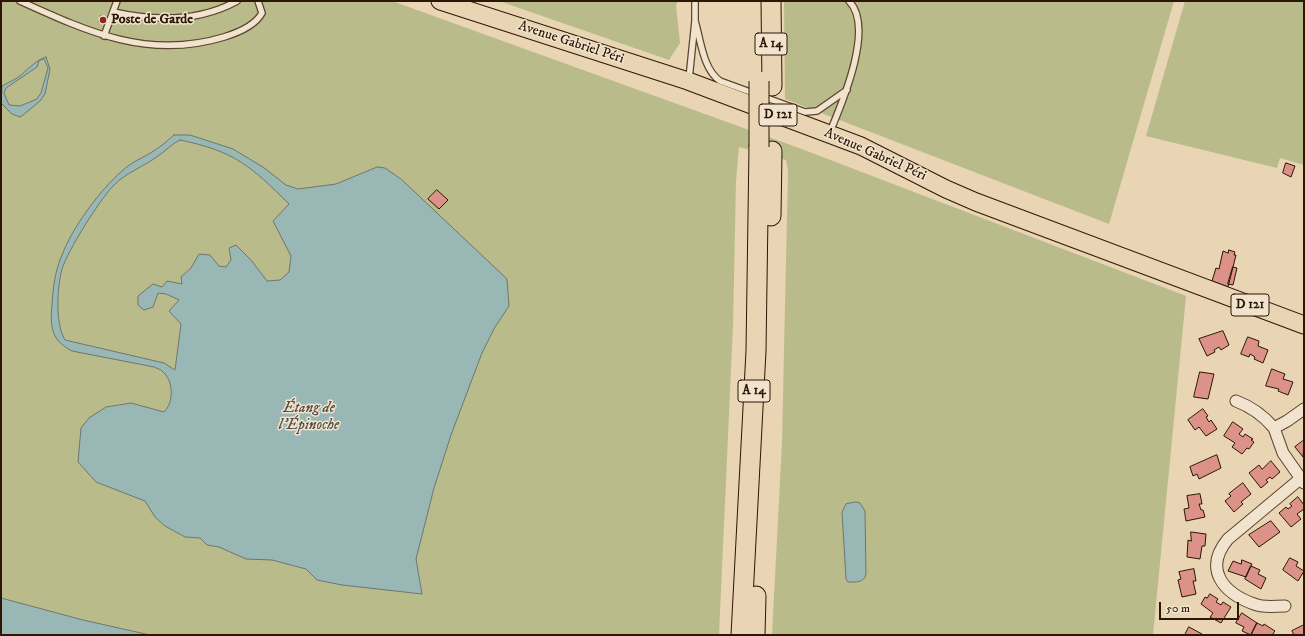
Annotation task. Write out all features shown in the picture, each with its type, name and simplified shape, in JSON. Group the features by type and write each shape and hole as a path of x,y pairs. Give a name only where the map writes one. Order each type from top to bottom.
{"highway":[{"name":"A 14","path":"754,635 769,350 765,84 758,1"},
{"name":"A 14","path":"765,84 771,1"},
{"name":"A 14","path":"741,635 766,149"}],"main road":[{"name":"Avenue Gabriel Péri","path":"440,1 688,81 830,134 868,149 976,202 1304,325"}],"street":[{"path":"1236,401 1249,406 1264,416 1274,428 1283,453 1302,481 1228,539 1221,548 1218,560 1217,571 1219,580 1225,588 1255,605 1285,606"},
{"path":"1274,428 1287,422 1304,409"}],"lane":[{"path":"20,1 104,36 130,42 173,46 211,41 231,34 256,22 262,13 258,1"},
{"path":"104,36 117,1"},
{"path":"113,12 152,18 188,17 226,7 237,1"},
{"path":"688,81 695,21 695,1"},
{"path":"830,134 847,90 860,35 858,15 849,1"},
{"path":"695,21 708,68 720,81 805,112 817,111 847,90"}],"green space":[{"path":"1,1 392,1 799,148 1186,296 1153,635 772,635 782,442 788,171 786,160 739,147 736,181 733,326 719,635 150,635 83,620 1,598"},
{"path":"499,1 678,1 676,5 680,43 669,60"},
{"path":"784,1 1174,1 1109,224 785,99"},
{"path":"1185,1 1304,1 1304,165 1280,158 1277,168 1146,136"}],"water":[{"path":"46,57 50,69 45,94 40,101 20,117 12,114 1,103 2,86 17,78 34,63","holes":["44,59 48,68 41,93 37,99 20,106 9,105 4,93 6,88 37,67 39,61"]},
{"name":"Étang de l'Épinoche","path":"174,135 190,135 233,149 263,167 286,185 298,189 336,184 377,167 385,168 401,179 507,279 509,306 495,327 482,353 451,435 434,488 416,559 422,594 342,585 317,580 306,569 272,560 246,559 219,547 207,545 200,538 185,537 165,526 155,517 145,501 96,482 78,462 81,428 89,418 106,407 131,403 164,412 170,403 171,386 166,375 161,370 154,367 72,351 60,342 53,332 51,320 53,292 58,267 72,233 105,188 126,168 163,145","holes":["180,140 199,144 228,155 240,162 264,180 289,204 273,221 291,256 289,272 280,280 267,281 251,260 236,245 229,248 231,260 226,267 219,266 210,255 199,254 191,268 181,277 182,284 167,281 162,287 153,284 138,296 138,305 144,310 153,307 158,293 166,294 179,300 169,311 181,324 175,370 164,363 65,340 58,315 60,277 65,261 92,214 113,186 130,173 161,154 174,143"]},
{"path":"856,502 860,503 865,511 866,574 862,580 857,582 848,582 846,579 842,512 846,504"},
{"path":"1,598 83,620 150,635 1,635"}],"building":[{"name":"Poste de Garde","path":"101,16 106,19 104,24 99,22"},
{"path":"1286,163 1295,166 1291,177 1283,173"},
{"path":"437,190 448,200 439,209 428,199"},
{"path":"1229,250 1235,252 1234,255 1236,255 1228,287 1212,281 1216,268 1219,269 1223,251 1228,253"},
{"path":"1233,267 1237,268 1233,285 1228,284"},
{"path":"1223,331 1229,345 1221,350 1219,347 1214,350 1215,352 1207,356 1199,339"},
{"path":"1248,337 1259,341 1258,346 1268,350 1263,363 1254,359 1255,357 1250,354 1249,357 1241,354"},
{"path":"1272,369 1285,374 1283,379 1293,382 1288,395 1278,391 1279,389 1266,386"},
{"path":"1200,372 1214,374 1208,399 1194,397"},
{"path":"1203,409 1208,416 1206,417 1209,422 1211,420 1217,429 1206,436 1199,427 1195,430 1188,420"},
{"path":"1233,422 1243,429 1239,434 1243,437 1245,434 1253,439 1251,440 1254,442 1249,449 1247,448 1242,454 1232,447 1235,443 1224,436"},
{"path":"1303,441 1304,442 1303,457 1295,447"},
{"path":"1217,455 1221,468 1199,479 1197,474 1193,476 1190,467"},
{"path":"1271,461 1280,472 1272,479 1270,477 1266,480 1268,482 1261,488 1249,473 1259,465 1262,469"},
{"path":"1243,483 1251,494 1241,502 1243,504 1234,512 1225,501 1231,496 1229,494"},
{"path":"1200,494 1202,504 1199,504 1205,517 1186,521 1184,509 1189,508 1187,496"},
{"path":"1298,497 1304,505 1304,509 1297,514 1301,519 1291,527 1279,513 1286,507 1288,509 1292,506 1290,504"},
{"path":"1271,521 1280,532 1259,547 1249,535"},
{"path":"1191,532 1206,534 1205,546 1202,546 1200,559 1187,557 1188,540 1191,541"},
{"path":"1290,558 1298,562 1296,566 1304,571 1298,581 1283,570"},
{"path":"1242,560 1252,564 1246,577 1228,571 1233,561 1241,564"},
{"path":"1251,566 1260,570 1258,574 1266,578 1261,589 1245,579"},
{"path":"1194,569 1196,581 1193,581 1196,594 1182,597 1178,580 1181,579 1179,572"},
{"path":"1210,594 1218,599 1216,602 1221,605 1223,602 1231,607 1221,623 1210,617 1213,613 1201,604 1205,597 1207,598"},
{"path":"1242,613 1257,623 1251,635 1242,631 1244,627 1236,623"},
{"path":"1257,623 1263,626 1264,624 1275,631 1272,635 1251,635"},
{"path":"1304,625 1304,635 1294,635 1292,631"},
{"path":"1189,627 1202,634 1202,635 1185,635"}],"place":[{"name":"Poste de Garde","path":"103,20"}]}
